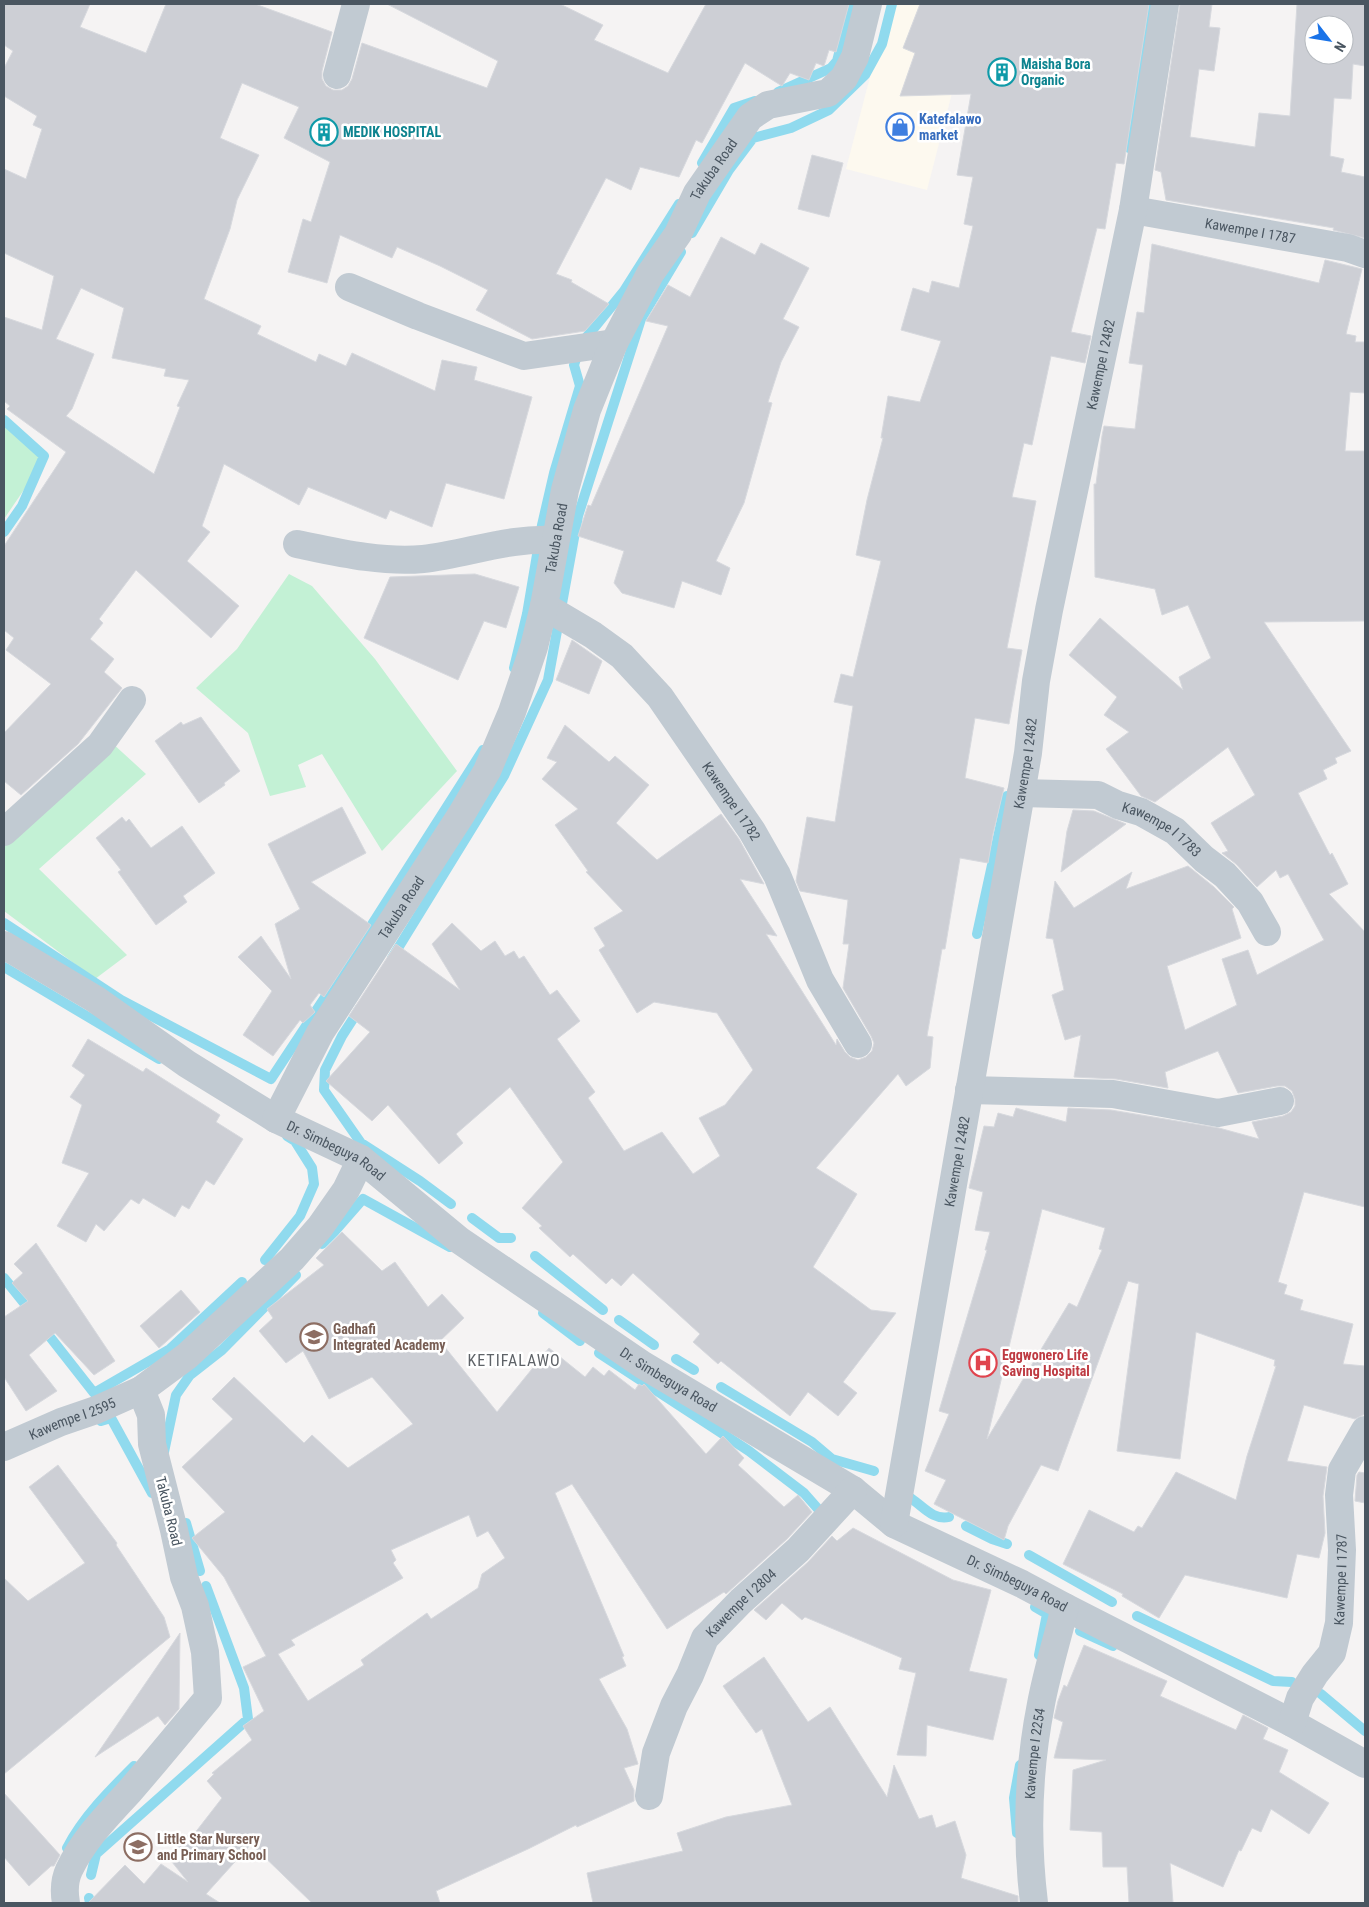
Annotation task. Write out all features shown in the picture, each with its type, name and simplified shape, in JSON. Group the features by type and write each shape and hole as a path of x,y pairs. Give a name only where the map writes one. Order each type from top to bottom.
{"street":[{"path":"337,75 356,4"},
{"name":"Takuba Road","path":"276,1119 320,1033 461,815 487,771 512,712 534,647 544,606 565,490 587,410 614,343 650,274 678,234 697,193 750,117 768,105 828,93 844,78 855,58 868,4"},
{"name":"Kawempe I 2482","path":"894,1524 1028,752 1036,680 1133,210 1165,4"},
{"name":"Kawempe I 1787","path":"1133,210 1348,248 1365,254"},
{"path":"349,287 418,316 524,356 614,343"},
{"path":"297,544 372,558 421,559 514,542 540,539 555,540"},
{"name":"Kawempe I 1782","path":"544,606 593,635 622,656 660,697 752,831 777,875 820,980 858,1044"},
{"path":"4,832 100,744 132,700"},
{"name":"Kawempe I 1783","path":"1021,793 1098,795 1118,805 1141,812 1175,831 1204,859 1225,875 1250,902 1267,932"},
{"name":"Dr. Simbeguya Road","path":"4,945 95,999 187,1064 276,1119 361,1159 459,1240 643,1364 853,1490 894,1524 1022,1584 1292,1723 1365,1764"},
{"path":"969,1090 1113,1094 1218,1112 1280,1101"},
{"path":"141,1390 187,1356 292,1259 320,1227 346,1190 361,1159"},
{"name":"Takuba Road","path":"66,1903 64,1890 68,1872 85,1842 208,1698 205,1652 195,1606 184,1577 152,1444 151,1415 141,1390"},
{"name":"Kawempe I 2595","path":"4,1447 141,1390"},
{"name":"Kawempe I 1787","path":"1292,1723 1300,1698 1315,1674 1332,1653 1339,1623 1342,1550 1339,1495 1342,1470 1365,1430"},
{"name":"Kawempe I 2804","path":"649,1796 656,1753 674,1706 690,1675 705,1638 741,1601 798,1550 853,1490"},
{"name":"Kawempe I 2254","path":"1034,1903 1029,1854 1030,1779 1041,1705 1065,1607"}],"shaded area":[{"name":"Katefalawo market","path":"889,4 975,4 927,190 846,169"}],"green space":[{"path":"4,421 39,447 47,456 4,519"},
{"path":"289,574 312,586 375,659 457,771 382,851 322,754 298,765 306,787 270,796 248,733 196,688 237,649"},
{"path":"111,742 146,774 39,869 127,955 95,979 4,911 4,845"}],"building":[{"path":"4,4 90,4 80,27 146,53 166,4 255,4 332,32 322,71 322,79 326,86 333,90 342,90 348,86 352,79 362,43 487,88 498,61 387,4 560,4 603,25 594,40 668,73 706,4 849,4 836,52 829,50 824,66 816,63 809,80 790,73 782,86 745,63 702,143 696,140 679,177 640,167 631,190 606,178 556,274 572,280 571,282 609,304 585,331 532,339 476,310 488,290 397,247 392,258 340,235 327,283 288,272 303,219 311,222 330,162 284,138 299,107 242,83 220,138 259,155 237,200 230,229 204,299 261,326 257,334 316,362 319,354 346,366 352,353 435,391 442,360 477,367 474,380 532,397 504,499 446,483 432,527 390,510 386,519 308,487 299,505 224,464 202,526 210,532 187,561 239,606 211,638 136,570 99,619 103,623 90,639 114,659 104,672 122,688 78,744 21,795 4,781 4,733 51,684 6,650 14,638 4,630 4,546 66,452 7,409 10,406 4,401 4,317 42,330 54,276 4,253 4,169 26,179 42,129 33,125 37,116 4,96 4,68 13,51 4,45","holes":["81,288 124,308 112,358 166,369 164,376 189,380 177,406 180,407 154,474 66,416 72,409 94,354 56,339"]},
{"path":"920,4 1149,4 1124,164 1116,163 1105,229 1097,228 1071,332 1091,336 1085,363 1051,356 1032,445 1024,443 1012,497 1036,501 1007,648 1022,650 1009,724 975,718 965,778 1004,788 988,863 960,858 945,949 942,949 927,1036 933,1037 930,1068 906,1086 898,1074 816,1168 857,1194 813,1267 871,1310 896,1313 843,1382 857,1393 838,1416 808,1392 790,1416 721,1361 718,1364 693,1342 700,1334 633,1273 621,1286 612,1278 606,1284 573,1254 570,1257 539,1228 542,1226 522,1208 563,1162 510,1087 456,1134 463,1143 439,1164 388,1105 372,1121 326,1081 370,1032 349,1016 396,944 460,990 432,944 452,923 481,951 495,941 505,956 514,951 519,959 524,956 550,995 557,990 580,1021 557,1039 595,1092 588,1098 624,1151 662,1132 693,1174 720,1156 699,1118 725,1105 753,1070 717,1013 654,1002 637,1013 599,950 605,946 594,928 623,911 586,872 588,871 555,825 578,809 542,779 557,762 547,758 565,725 609,762 615,756 649,785 616,823 657,860 721,814 739,839 764,884 740,879 777,936 766,934 836,1045 837,1039 850,1057 858,1060 866,1057 872,1051 874,1043 871,1036 843,988 849,944 843,944 848,900 800,891 796,881 807,817 835,822 853,706 834,702 841,674 853,677 881,561 856,555 867,500 883,438 881,438 888,396 920,402 941,341 901,330 913,288 929,293 932,281 959,288 973,226 964,224 973,177 957,175 971,94 900,96 915,53 903,48"},
{"path":"1180,4 1212,4 1209,27 1220,28 1214,71 1199,69 1190,137 1255,147 1259,113 1290,116 1297,4 1365,4 1365,66 1354,64 1354,15 1304,15 1304,65 1353,65 1351,99 1334,98 1330,156 1344,159 1341,172 1365,177 1365,238 1333,230 1334,228 1166,200 1161,172 1155,170"},
{"path":"812,155 843,163 829,217 798,209"},
{"path":"721,237 755,255 761,243 809,268 783,319 799,327 781,362 768,402 772,403 744,503 716,561 730,568 721,595 682,581 674,608 622,593 614,583 624,551 578,536 588,505 591,506 668,326 646,321 668,285 690,297"},
{"path":"1152,244 1319,283 1325,260 1362,269 1346,334 1356,336 1355,342 1365,342 1365,393 1350,392 1345,451 1365,451 1365,621 1264,622 1351,751 1335,758 1337,763 1323,770 1327,779 1298,793 1330,855 1332,853 1348,884 1329,894 1365,932 1365,1207 1304,1192 1278,1282 1287,1285 1284,1294 1303,1300 1300,1310 1353,1324 1343,1364 1365,1366 1365,1414 1355,1419 1304,1405 1287,1461 1327,1467 1323,1496 1325,1533 1319,1558 1297,1554 1287,1598 1185,1575 1159,1618 1122,1596 1123,1594 1063,1564 1089,1510 1134,1532 1138,1526 1142,1528 1176,1472 1236,1500 1247,1456 1276,1366 1274,1366 1275,1360 1196,1332 1180,1459 1117,1451 1139,1284 1128,1281 1058,1471 1041,1465 1008,1526 1004,1540 934,1504 946,1480 925,1471 949,1414 939,1411 987,1250 985,1250 990,1232 975,1230 983,1192 969,1188 984,1126 994,1127 998,1113 1013,1117 1016,1108 1066,1122 1068,1108 1111,1110 1219,1128 1259,1139 1252,1122 1283,1116 1291,1112 1295,1106 1292,1091 1285,1086 1238,1093 1218,1051 1165,1072 1168,1088 1116,1079 1074,1077 1081,1035 1065,1040 1052,995 1064,990 1053,939 1046,938 1055,881 1074,908 1132,872 1126,889 1188,866 1214,887 1234,907 1232,909 1241,938 1167,966 1185,1030 1237,1005 1222,959 1248,950 1257,975 1324,940 1288,874 1280,878 1276,870 1257,887 1236,864 1222,853 1228,851 1211,823 1255,795 1228,747 1155,802 1141,796 1106,749 1129,732 1104,715 1117,697 1069,655 1100,618 1183,690 1179,677 1211,658 1188,605 1162,615 1155,589 1095,577 1094,484 1096,484 1102,436 1104,426 1135,429 1143,365 1129,363 1137,312 1144,313","holes":["1042,1209 1105,1228 1099,1249 1102,1250 1077,1307 1069,1303 987,1439"]},
{"path":"475,574 519,587 506,628 484,621 458,680 364,638 390,577"},
{"path":"572,640 602,661 589,694 556,680"},
{"path":"201,717 240,771 224,783 225,785 199,803 155,741 181,722 183,725"},
{"path":"342,807 366,853 311,882 371,925 324,997 319,993 310,1005 315,1012 303,1023 300,1020 273,1056 243,1035 272,991 238,957 261,936 291,979 275,924 300,909 268,844"},
{"path":"1073,810 1094,811 1126,824 1061,872 1067,831"},
{"path":"122,817 126,822 129,819 151,848 182,826 215,873 183,896 187,902 156,925 118,872 121,870 96,838"},
{"path":"88,1039 143,1072 146,1068 220,1115 216,1122 243,1139 214,1185 206,1180 189,1209 182,1205 175,1217 143,1198 139,1204 131,1199 104,1231 96,1224 86,1242 57,1226 89,1173 62,1163 82,1105 70,1097 85,1075 72,1066"},
{"path":"342,1232 382,1271 395,1262 428,1307 442,1294 464,1318 440,1341 497,1412 549,1348 585,1377 593,1367 604,1376 609,1370 635,1390 639,1384 642,1386 644,1384 706,1454 723,1436 744,1458 738,1465 784,1507 798,1495 812,1512 787,1539 726,1594 724,1592 667,1629 572,1484 555,1493 624,1656 622,1657 626,1666 599,1679 627,1729 638,1764 624,1768 634,1790 634,1801 577,1827 576,1825 436,1891 440,1903 312,1903 251,1844 206,1894 220,1903 88,1903 125,1865 144,1884 161,1864 188,1882 168,1857 188,1835 191,1838 222,1798 207,1781 214,1774 212,1773 252,1740 243,1726 264,1711 243,1667 266,1656 224,1577 192,1538 225,1512 182,1467 233,1419 212,1399 234,1377 304,1443 312,1435 348,1468 413,1424 372,1377 329,1399 303,1351 286,1363 259,1331 273,1318 267,1309 324,1265 316,1258","holes":["469,1515 477,1537 488,1531 505,1558 482,1574 478,1588 431,1619 427,1613 361,1660 364,1665 308,1701 278,1654 295,1645 291,1640 403,1578 393,1563 396,1560 391,1550"]},
{"path":"36,1243 115,1361 94,1375 55,1333 29,1355 57,1391 26,1411 4,1377 4,1317 28,1301 12,1283 23,1273 14,1264"},
{"path":"181,1290 200,1312 159,1348 140,1326"},
{"path":"58,1465 117,1543 116,1545 164,1617 170,1637 4,1774 4,1578 28,1601 85,1563 29,1487"},
{"path":"1359,1472 1365,1473 1365,1503 1355,1501 1357,1475"},
{"path":"853,1528 953,1580 991,1590 969,1671 1007,1679 993,1740 927,1725 926,1756 897,1755 916,1673 899,1669 902,1658 805,1617 802,1620 782,1603 766,1620 754,1610 808,1562 832,1536 837,1541"},
{"path":"180,1633 179,1709 165,1725 158,1716 95,1757"},
{"path":"1084,1645 1167,1681 1160,1696 1236,1730 1243,1715 1268,1728 1263,1739 1288,1750 1279,1772 1329,1803 1309,1834 1271,1809 1261,1832 1252,1828 1241,1851 1239,1850 1223,1887 1170,1863 1173,1903 1129,1903 1127,1867 1103,1867 1102,1832 1070,1830 1073,1770 1106,1760 1054,1758 1063,1722 1054,1718 1058,1701 1064,1685 1067,1687"},
{"path":"764,1657 808,1722 830,1707 887,1797 894,1765 919,1819 932,1815 936,1828 955,1821 966,1855 961,1878 1018,1896 1018,1903 593,1903 587,1873 683,1851 677,1833 726,1817 792,1805 762,1729 756,1733 723,1686"},
{"path":"4,1793 60,1855 54,1866 51,1866 29,1886 4,1857"}],"waterway":[{"path":"778,92 831,68 837,61 852,4"},
{"path":"692,233 729,170 753,138 791,128 829,110 865,75 882,44 892,4"},
{"path":"1129,148 1149,4"},
{"path":"702,163 734,108 755,101"},
{"path":"514,668 527,614 542,525 554,473 580,386 574,365 581,344 624,291 679,204"},
{"path":"392,958 504,776 548,680 578,516 641,319 681,252"},
{"path":"4,420 44,456 22,506 4,532"},
{"path":"4,923 121,1000 271,1079 483,750"},
{"path":"977,934 1007,796"},
{"path":"4,967 159,1059"},
{"path":"360,1008 342,1036 325,1070 324,1090 361,1143 420,1181 451,1204"},
{"path":"265,1260 300,1216 314,1184 312,1168 295,1141 287,1136"},
{"path":"322,1244 363,1199 450,1247"},
{"path":"472,1218 499,1238 511,1238"},
{"path":"535,1256 603,1310"},
{"path":"164,1452 176,1395 190,1375 222,1350 296,1275"},
{"path":"4,1278 33,1314"},
{"path":"43,1328 94,1393 170,1349 242,1282"},
{"path":"543,1313 580,1341"},
{"path":"619,1320 654,1345"},
{"path":"599,1353 749,1451 804,1493 819,1510"},
{"path":"676,1359 694,1370"},
{"path":"721,1387 812,1442 832,1459 874,1471"},
{"path":"101,1421 111,1418 152,1493"},
{"path":"909,1497 933,1515 943,1518 949,1517"},
{"path":"186,1523 200,1571"},
{"path":"966,1526 1007,1544"},
{"path":"1029,1555 1112,1602"},
{"path":"91,1875 96,1854 248,1719 244,1688 206,1586"},
{"path":"1035,1607 1047,1614 1039,1655"},
{"path":"1137,1616 1273,1681 1292,1682"},
{"path":"1080,1631 1113,1646"},
{"path":"1321,1694 1365,1731"},
{"path":"1017,1833 1014,1798 1020,1765"},
{"path":"67,1848 81,1825 106,1794 134,1766"},
{"path":"89,1898 90,1903"}],"place":[{"name":"Maisha Bora Organic","path":"1002,72"},
{"name":"Katefalawo market","path":"900,127"},
{"name":"MEDIK HOSPITAL","path":"324,132"},
{"name":"Gadhafi Integrated Academy","path":"314,1337"},
{"name":"Eggwonero Life Saving Hospital","path":"983,1363"},
{"name":"Little Star Nursery and Primary School","path":"138,1847"}],"district":[{"name":"KETIFALAWO","path":"514,1360"}]}
